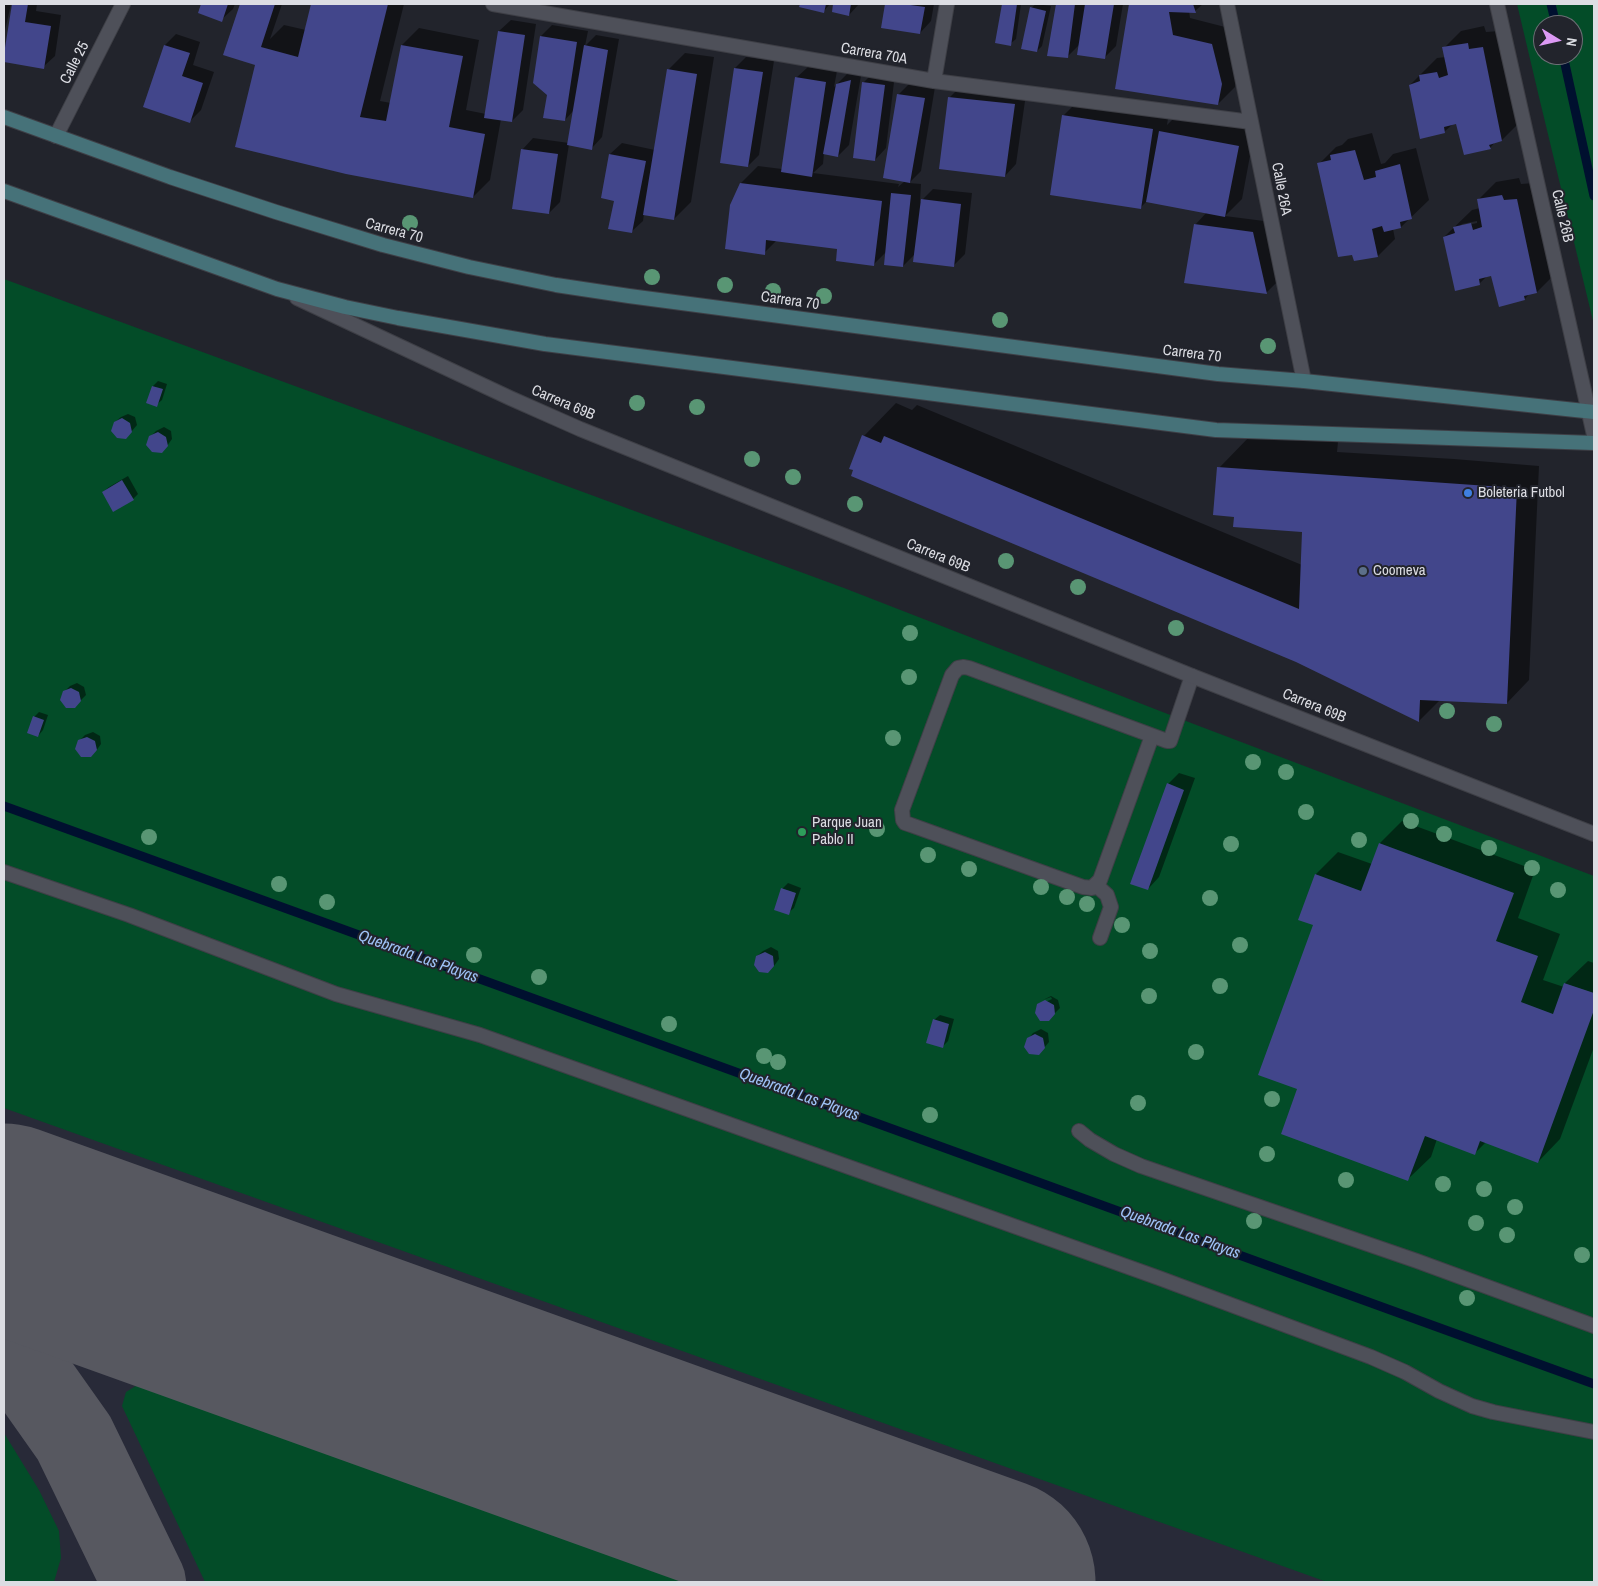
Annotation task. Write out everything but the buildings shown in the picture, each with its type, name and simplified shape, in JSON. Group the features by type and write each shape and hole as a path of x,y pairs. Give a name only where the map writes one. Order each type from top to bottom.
{"main road":[{"name":"Carrera 70","path":"4,117 170,178 383,245 469,267 556,285 1218,374 1304,381 1592,412"},
{"path":"4,191 277,289 345,307 398,318 545,344 1216,430 1594,443"}],"street":[{"name":"Calle 25","path":"56,136 123,4"},
{"name":"Carrera 70A","path":"493,4 934,81 1251,122"},
{"path":"934,81 947,4"},
{"name":"Calle 26A","path":"1227,4 1304,381"},
{"name":"Calle 26B","path":"1497,4 1592,412 1594,435"},
{"name":"Carrera 69B","path":"277,289 510,398 580,428 1192,676 1594,834"},
{"path":"1152,736 1100,880 1096,885 1088,888 905,823 902,815 902,810 948,684 958,668 969,668 1152,736 1163,741 1170,741 1192,676"},
{"path":"4,872 129,915 336,994 480,1035 1160,1278 1371,1357 1472,1406 1594,1432"},
{"path":"1096,885 1107,894 1111,907 1100,938"},
{"path":"1079,1131 1114,1154 1141,1166 1417,1261 1594,1326"}],"shaded area":[{"path":"4,788 1594,1582 4,1582"}],"green space":[{"path":"1517,4 1594,4 1594,325"},
{"name":"Parque Juan Pablo II","path":"4,279 844,588 1178,718 1594,876 1594,1582 1327,1582 4,1108"},
{"path":"139,1384 158,1385 716,1582 205,1582 122,1406 126,1392"},
{"path":"4,1433 39,1490 59,1531 61,1558 54,1582 4,1582"}],"waterway":[{"path":"1551,4 1554,15"},
{"path":"1565,65 1594,196"},
{"name":"Quebrada Las Playas","path":"4,806 1594,1384"}],"taxiway":[{"path":"4,1339 74,1438 144,1582"}],"runway":[{"path":"4,1228 991,1582"}],"place":[{"name":"Boleteria Futbol","path":"1468,493"},
{"name":"Coomeva","path":"1363,571"},
{"name":"Parque Juan Pablo II","path":"802,832"}]}
